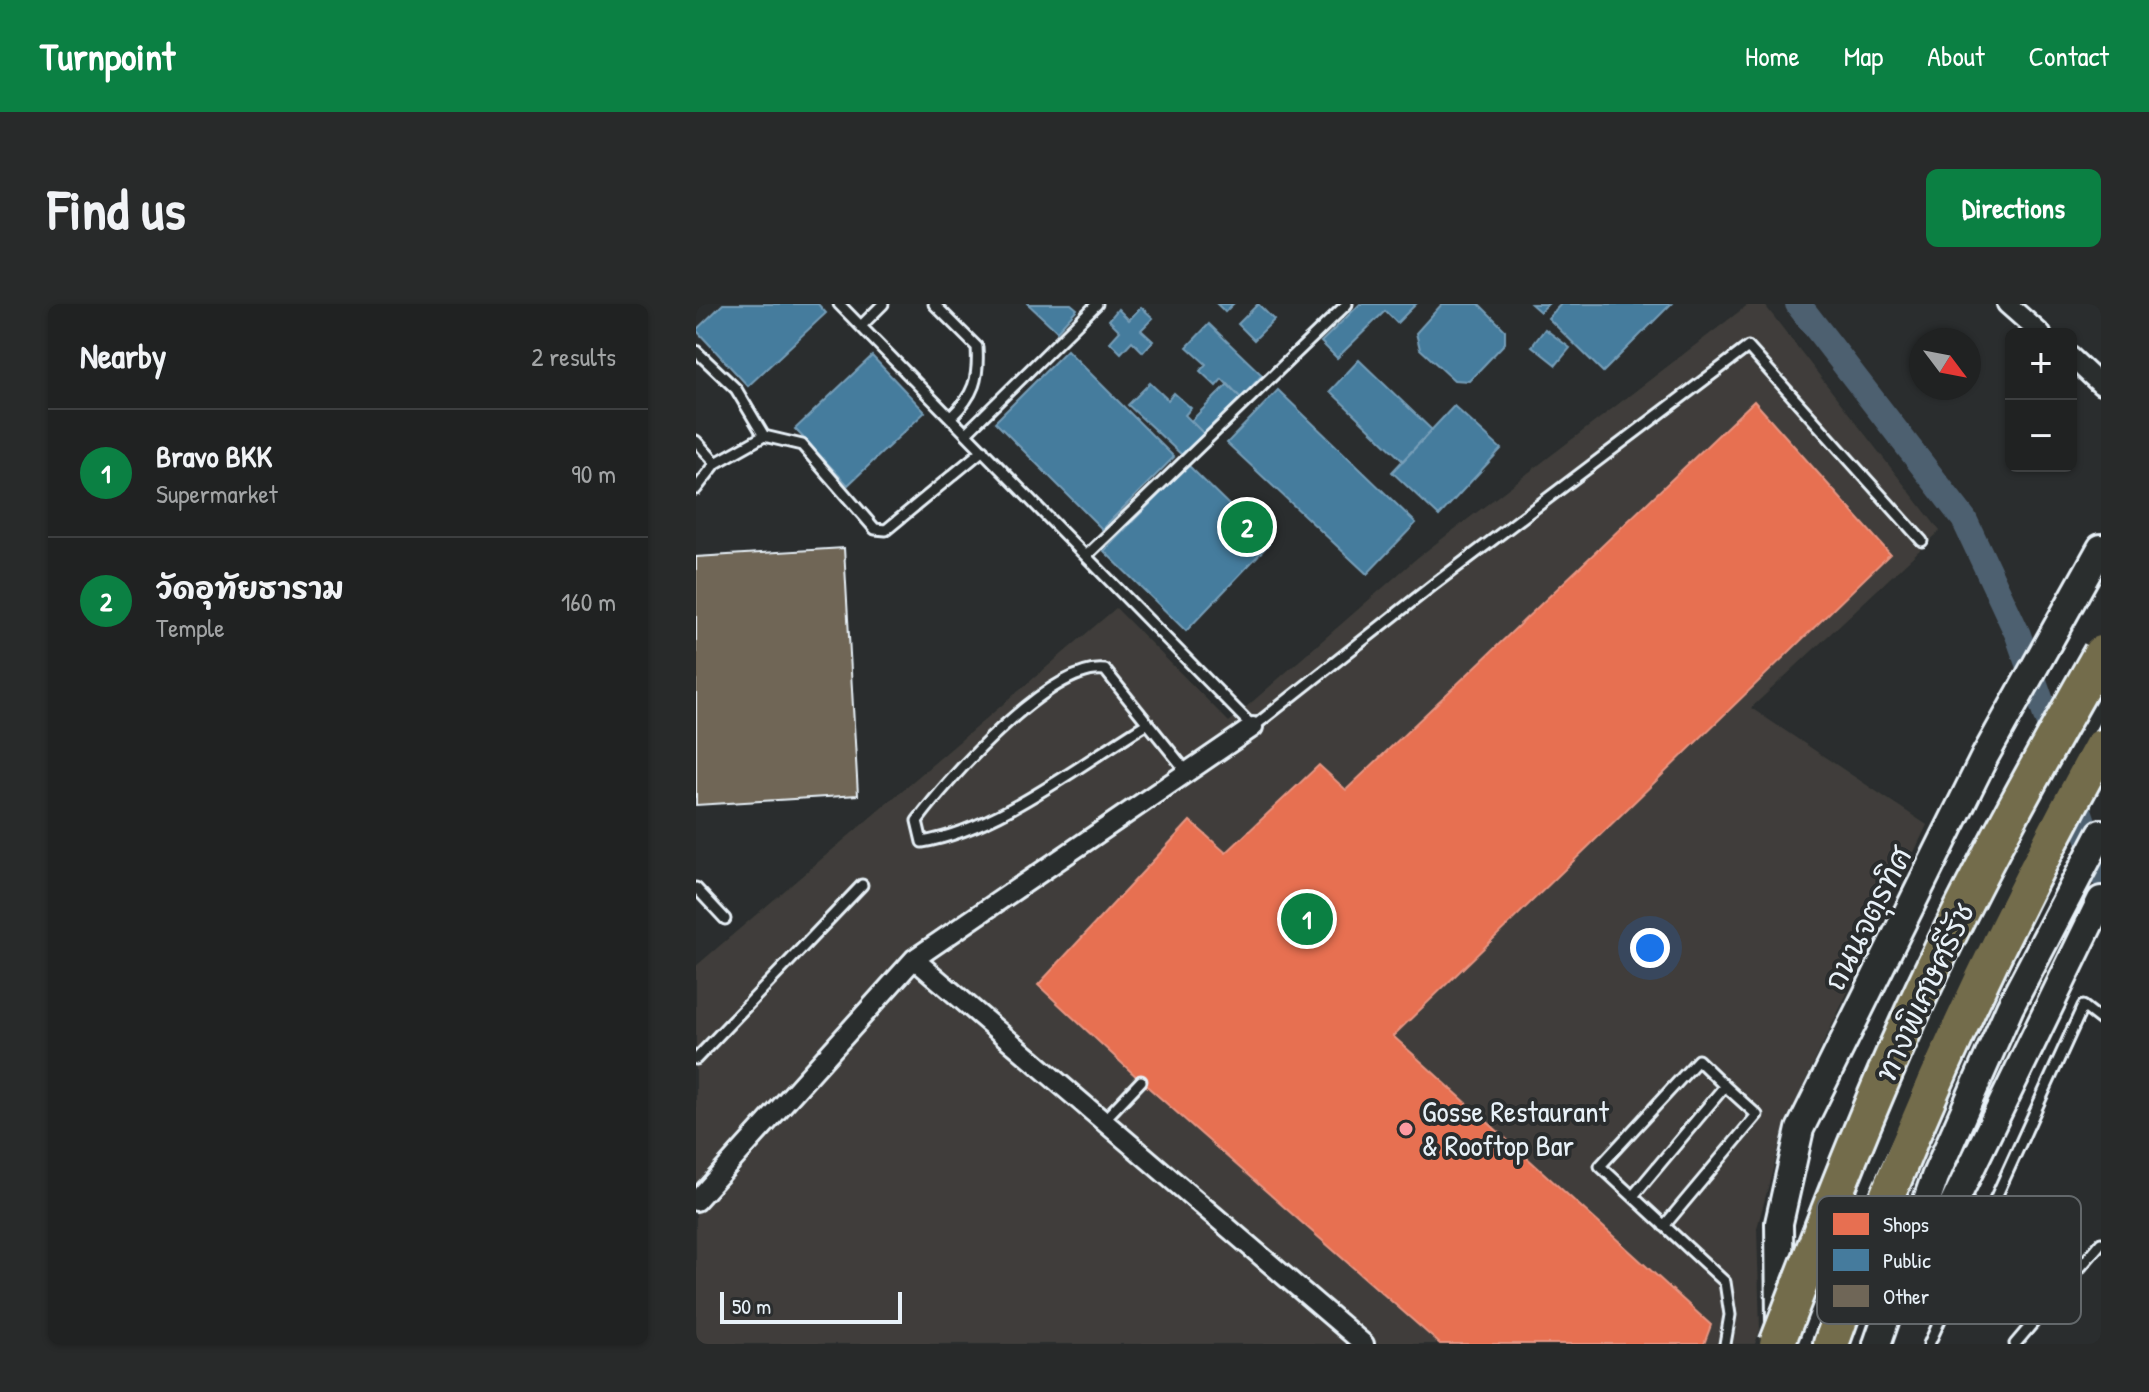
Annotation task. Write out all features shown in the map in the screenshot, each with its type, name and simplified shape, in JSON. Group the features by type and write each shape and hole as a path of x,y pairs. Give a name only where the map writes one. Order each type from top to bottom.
{"highway":[{"name":"ทางพิเศษศรีรัช","path":"1833,1196 1922,990 2019,796 2101,653"},
{"name":"ทางพิเศษศรีรัช","path":"1889,1196 1961,1026 2101,747"},
{"name":"ทางพิเศษศรีรัช","path":"1778,1344 1817,1239"},
{"name":"ทางพิเศษศรีรัช","path":"1831,1344 1838,1324"}],"main road":[{"name":"ถนนจตุรทิศ","path":"1778,1344 1779,1223 1800,1129 1985,756 2101,548"},
{"path":"1853,1196 1989,898 2101,691"},
{"path":"1928,1196 2010,1007 2101,833"},
{"path":"1959,1196 2026,1049 2101,900"},
{"path":"1786,1344 1817,1276"},
{"path":"1877,1344 1884,1324"},
{"path":"1885,1344 1895,1324"}],"street":[{"path":"2007,304 2034,328"},
{"path":"2077,363 2101,385"},
{"path":"696,1201 914,959 1253,727"},
{"path":"914,959 1364,1344"}],"lane":[{"path":"839,304 1253,727 1433,585 1748,347 1922,541"},
{"path":"861,326 883,304"},
{"path":"934,304 977,347 979,373 975,387 969,400 951,417"},
{"path":"966,433 1097,304"},
{"path":"1086,556 1347,304"},
{"path":"696,351 736,389 764,436"},
{"path":"696,489 716,463 764,436 802,445 875,529 886,530 983,450"},
{"path":"696,441 716,463"},
{"path":"1148,723 984,823 947,838 922,842 917,821 944,785 1024,707 1090,668 1105,670 1148,723 1187,772"},
{"path":"696,1059 862,885"},
{"path":"696,888 725,919"},
{"path":"1996,1196 2083,1006 2101,1020"},
{"path":"1664,1226 1757,1115 1698,1060 1600,1166 1633,1196 1664,1226 1725,1282 1730,1315 1725,1344"},
{"path":"1103,1121 1141,1081"},
{"path":"1633,1196 1725,1086"},
{"path":"2081,1266 2101,1243"},
{"path":"1929,1344 1938,1324"},
{"path":"2015,1344 2032,1324"}],"shaded area":[{"path":"1749,304 1764,304 1940,531 1751,708 1927,825 1786,1122 1757,1228 1760,1330 1755,1344 696,1344 696,966 1116,608 1229,722 1417,558"}],"building: Shops":[{"path":"1754,401 1890,554 1393,1036 1711,1325 1704,1344 1440,1344 1141,1081 1038,985 1190,821 1226,853 1319,765 1346,790"}],"building: Public":[{"path":"723,304 818,304 826,313 748,386 696,330"},
{"path":"1028,304 1071,304 1077,309 1057,331"},
{"path":"1217,304 1233,304 1225,312"},
{"path":"1258,304 1274,320 1254,340 1238,324"},
{"path":"1360,304 1416,304 1397,323 1385,311 1337,358 1321,342"},
{"path":"1442,304 1479,304 1505,330 1505,343 1469,381 1454,380 1420,349 1416,333"},
{"path":"1531,304 1548,304 1540,312"},
{"path":"1561,304 1671,304 1603,372 1548,318"},
{"path":"1141,307 1153,318 1141,330 1153,341 1143,352 1132,341 1121,353 1110,342 1120,331 1109,320 1118,309 1129,320"},
{"path":"1209,324 1262,375 1241,398 1222,379 1216,386 1200,371 1206,364 1187,347"},
{"path":"1545,329 1570,348 1556,365 1532,346"},
{"path":"1067,350 1174,457 1102,529 995,422"},
{"path":"872,356 925,412 848,485 795,429"},
{"path":"1359,360 1432,430 1403,461 1330,391"},
{"path":"1150,383 1168,400 1174,393 1191,408 1185,415 1204,434 1183,456 1128,405"},
{"path":"1228,384 1241,398 1204,434 1191,421"},
{"path":"1278,390 1416,523 1367,574 1227,443"},
{"path":"1454,406 1501,449 1439,516 1392,472"},
{"path":"1188,465 1269,544 1186,631 1104,551"}],"building: Other":[{"path":"844,548 858,795 696,805 696,557"}],"waterway":[{"path":"1798,304 1964,519 2018,635 2058,750"},
{"path":"2071,787 2101,874"}],"place":[{"name":"วัดอุทัยธาราม","path":"1247,527"},
{"name":"Bravo BKK","path":"1307,919"},
{"name":"Gosse Restaurant & Rooftop Bar","path":"1406,1129"}]}
